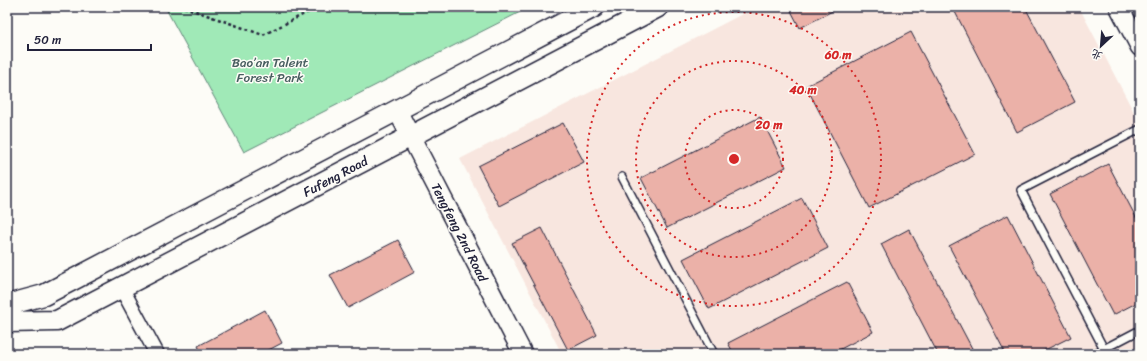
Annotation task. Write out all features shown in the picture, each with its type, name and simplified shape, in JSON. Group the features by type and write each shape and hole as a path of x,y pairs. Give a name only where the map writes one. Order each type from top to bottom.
{"main road":[{"path":"7,304 44,294 594,7"},
{"name":"Fufeng Road","path":"7,322 58,321 658,7"}],"street":[{"path":"1119,7 1140,47"},
{"name":"Tengfeng 2nd Road","path":"397,110 523,354"},
{"path":"122,287 156,354"}],"lane":[{"path":"1104,349 1021,190 1140,129"},
{"path":"622,177 714,354"},
{"path":"1094,354 1140,330"}],"path":[{"path":"156,8 171,7"},
{"path":"184,7 263,35 318,7"}],"shaded area":[{"path":"756,7 1079,7 1140,124 1140,354 562,354 460,159"}],"green space":[{"name":"Bao’an Talent Forest Park","path":"165,7 530,7 244,152"}],"building":[{"path":"789,7 840,7 800,28"},
{"path":"959,7 1025,7 1075,102 1017,132 954,10"},
{"path":"911,32 975,154 869,208 806,86"},
{"path":"760,117 786,167 667,228 641,178"},
{"path":"563,123 584,162 499,206 478,166"},
{"path":"1108,164 1140,225 1140,301 1113,315 1050,194"},
{"path":"802,198 828,248 709,309 683,259"},
{"path":"1008,215 1071,337 1037,354 1006,354 949,246"},
{"path":"542,228 597,335 568,350 512,243"},
{"path":"909,229 975,354 938,354 881,244"},
{"path":"398,240 415,272 348,308 330,275"},
{"path":"847,282 873,332 831,354 734,354 728,343"},
{"path":"265,310 282,343 261,354 202,354 198,346"}]}
